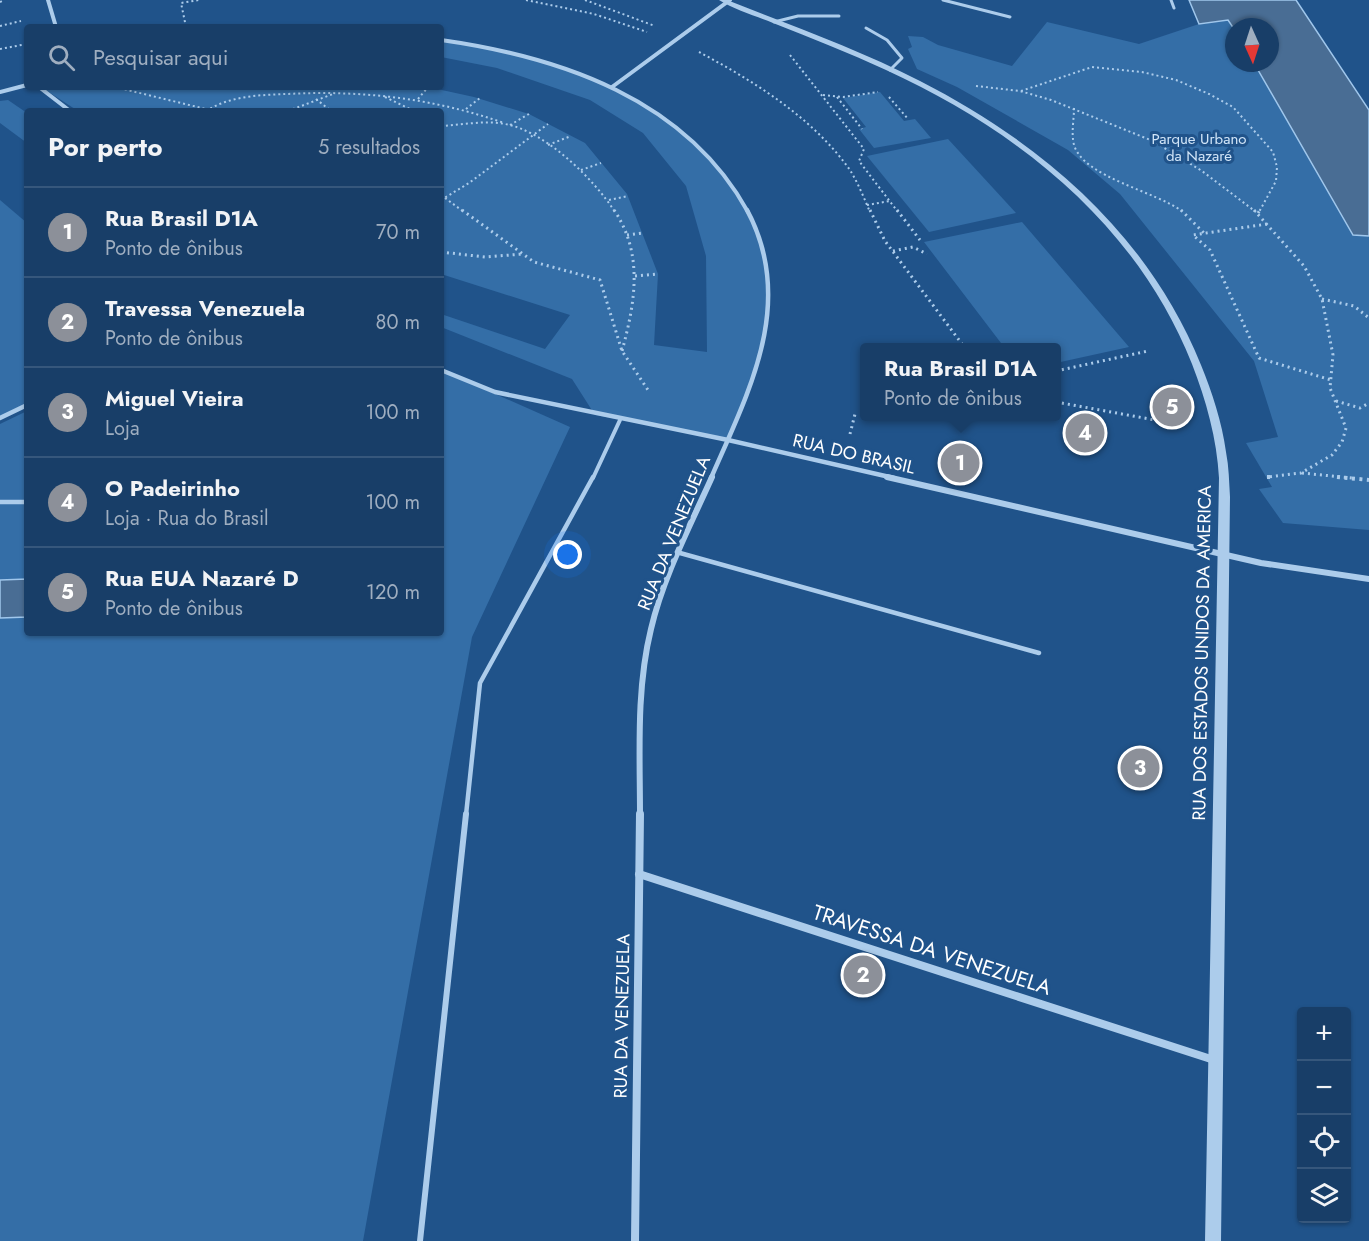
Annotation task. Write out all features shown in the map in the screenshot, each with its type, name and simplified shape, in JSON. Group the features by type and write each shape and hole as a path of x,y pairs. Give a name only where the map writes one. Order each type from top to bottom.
{"street":[{"path":"48,0 55,24"},
{"path":"612,87 726,1"},
{"name":"RUA DOS ESTADOS UNIDOS DA AMERICA","path":"726,1 890,70 986,120 1040,157 1074,185 1108,220 1160,290 1195,356 1221,447 1226,497 1214,1060 1213,1241"},
{"name":"RUA DA VENEZUELA","path":"444,40 502,50 545,61 612,87 655,111 706,153 740,197 751,218 762,251 770,295 766,333 758,369 744,409 728,440 655,616 641,689 635,1241"},
{"path":"0,92 24,86"},
{"path":"43,90 66,108"},
{"name":"RUA DO BRASIL","path":"444,371 495,392 620,420 728,440 1226,555 1369,579"},
{"path":"0,418 24,406"},
{"name":"TRAVESSA DA VENEZUELA","path":"639,874 1214,1060"}],"lane":[{"path":"943,0 1010,16"},
{"path":"1171,0 1174,8"},
{"path":"774,22 786,16 839,16"},
{"path":"866,28 888,38 897,49 902,58 890,70"},
{"path":"420,1241 480,683 581,503 620,420"},
{"path":"0,502 24,502"},
{"path":"680,554 1039,653"}],"path":[{"path":"185,24 181,1 199,0"},
{"path":"526,0 594,14 652,34"},
{"path":"585,0 661,28"},
{"path":"0,26 21,21"},
{"path":"0,47 24,44"},
{"path":"785,48 864,149 859,161 920,240"},
{"path":"691,49 758,84 816,132 850,171 893,251 961,343"},
{"path":"1020,92 1092,67 1142,72 1176,80 1209,94 1233,107 1273,152 1277,167 1276,181 1258,213"},
{"path":"967,87 987,86 1020,92 1074,108 1153,141 1202,171 1258,213 1268,224 1304,266 1322,299 1333,355 1330,388 1346,428 1342,442 1332,455 1301,473"},
{"path":"128,90 198,108"},
{"path":"260,95 261,90"},
{"path":"369,94 371,90"},
{"path":"418,99 426,90"},
{"path":"822,95 836,97 883,91 908,119"},
{"path":"211,108 233,100 260,95 314,92 382,95 418,99 466,110 530,134 581,170 609,200 627,235 635,276 636,300 622,351"},
{"path":"295,108 316,99 352,93"},
{"path":"382,95 408,108"},
{"path":"836,97 862,129"},
{"path":"466,110 480,98"},
{"path":"316,99 327,108"},
{"path":"1074,108 1073,140 1083,159 1098,172 1167,201 1190,215 1205,233"},
{"path":"444,126 508,124 529,114"},
{"path":"444,197 474,179 530,134 548,124"},
{"path":"548,146 571,136"},
{"path":"581,170 601,163"},
{"path":"609,200 628,196"},
{"path":"444,199 534,262 600,280 622,351 648,390"},
{"path":"867,206 891,201"},
{"path":"1268,224 1193,235 1210,250 1259,358 1331,380"},
{"path":"627,235 643,233"},
{"path":"893,251 913,247 927,254"},
{"path":"444,252 485,257 523,254"},
{"path":"635,276 658,274"},
{"path":"1322,299 1354,306 1369,318"},
{"path":"1061,370 1148,351"},
{"path":"1335,401 1360,408 1369,403"},
{"path":"1061,403 1177,424"},
{"path":"850,434 855,414"},
{"path":"1267,477 1301,473 1369,480"}],"green space":[{"name":"Parque Urbano da Nazaré","path":"1225,21 1225,72 1259,72 1353,234 1369,236 1369,530 1283,523 1259,489 1272,487 1246,443 1278,437 1254,361 1120,194 1068,150 957,87 917,69 908,49 912,47 908,36 923,37 938,45 1012,66 1047,22 1139,44 1199,24"},
{"path":"444,41 535,61 583,76 628,97 670,122 706,153 736,190 757,235 764,258 770,297 765,335 756,371 744,406 728,440 595,415 572,379 444,328 444,315 545,349 570,315 444,275 444,108 73,108 46,90 442,90 529,114 585,143 627,194 658,274 654,345 707,352 706,256 686,186 643,133 590,100 497,68 444,58"},
{"path":"880,92 904,121 915,119 931,138 874,148 859,129 866,127 843,98"},
{"path":"8,100 24,111 24,141 0,123 0,101"},
{"path":"948,139 1016,213 929,232 867,156"},
{"path":"0,200 24,220 24,406 0,418"},
{"path":"1022,222 1129,347 1061,362 1061,343 1001,343 924,242"},
{"path":"444,371 570,427 472,637 363,1241 0,1241 0,618 24,617 24,636 444,636"},
{"path":"24,412 24,579 0,580 0,424"}],"shaded area":[{"path":"1189,0 1296,0 1369,110 1369,236 1353,235 1259,72 1279,72 1279,18 1225,18 1225,20 1199,24"},
{"path":"24,579 24,617 0,618 0,580"}],"place":[{"name":"Rua EUA Nazaré D","path":"1172,407"},
{"name":"O Padeirinho","path":"1085,433"},
{"name":"Rua Brasil D1A","path":"960,463"},
{"name":"Miguel Vieira","path":"1140,768"},
{"name":"Travessa Venezuela","path":"863,975"}]}
